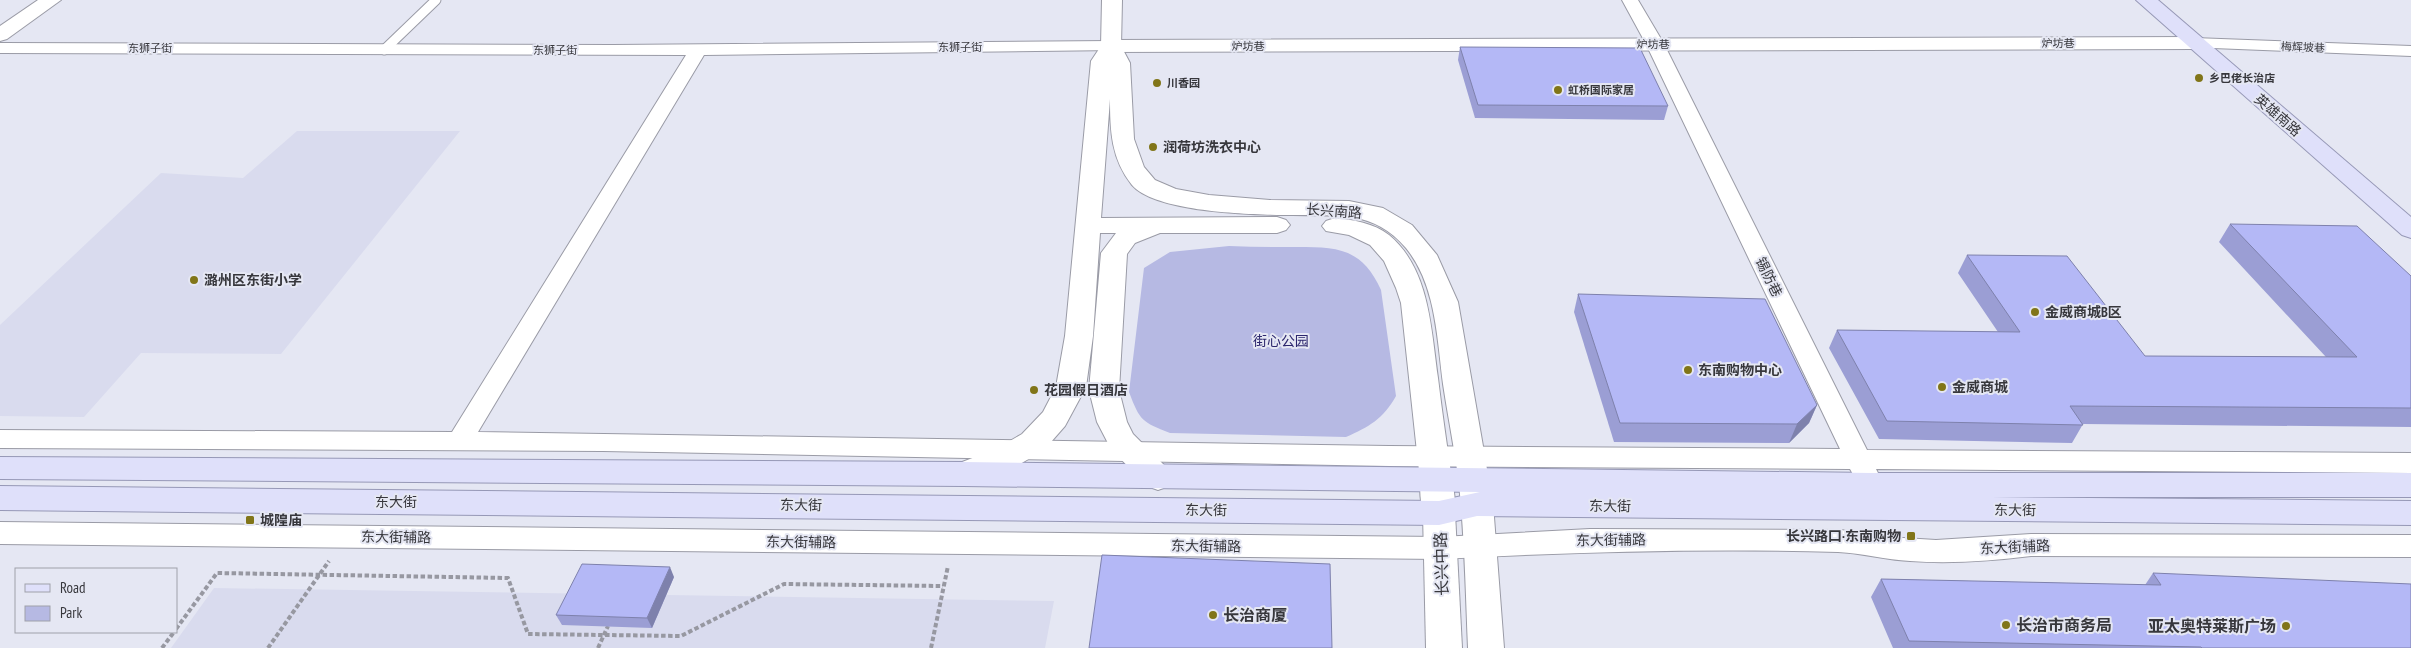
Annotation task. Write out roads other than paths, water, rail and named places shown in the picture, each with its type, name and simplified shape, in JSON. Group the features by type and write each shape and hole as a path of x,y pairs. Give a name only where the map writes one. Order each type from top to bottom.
{"main road":[{"path":"0,18 28,0"},
{"path":"0,35 51,0"},
{"name":"长兴南路","path":"1112,0 1111,46 1119,62 1122,139 1129,164 1142,182 1162,194 1222,205 1355,209 1378,216 1397,225 1414,239 1437,277 1445,302 1473,481"},
{"name":"英雄南路","path":"2146,0 2411,230"},
{"name":"英雄南路","path":"2167,0 2411,208"},
{"name":"炉坊巷","path":"1111,46 2194,43"},
{"name":"长兴南路","path":"963,474 1023,450 1045,431 1054,419 1071,386 1079,336 1102,61 1111,46"},
{"name":"长兴南路","path":"1158,478 1122,441 1112,422 1104,390 1114,253 1126,238 1159,225"},
{"name":"长兴南路","path":"1088,226 1348,226 1376,236 1398,262 1414,303 1435,468"},
{"name":"东大街","path":"0,468 963,474 1158,478 1435,468 1473,481 1872,485 2411,485"},
{"name":"长兴中路","path":"1435,468 1439,513 1444,648"},
{"path":"1473,481 1486,648"},
{"name":"东大街","path":"0,498 1439,513 1473,481"},
{"name":"东大街","path":"1872,485 2411,513"}],"street":[{"name":"锡防巷","path":"1630,0 1655,44 1872,485"},
{"name":"梅辉坡巷","path":"2194,43 2411,51"},
{"name":"东狮子街","path":"0,48 698,50 1111,46"},
{"path":"459,442 698,50"},
{"path":"0,439 459,442 1132,452 1435,468"},
{"path":"1473,481 1872,485 2411,464"},
{"name":"东大街辅路","path":"0,533 1440,548 1590,540 1841,541 1877,549 1995,550 2031,545 2411,546"}],"lane":[{"path":"384,50 436,0"}],"place":[{"name":"乡巴佬长治店","path":"2199,78"},
{"name":"川香园","path":"1157,83"},
{"name":"虹桥国际家居","path":"1558,90"},
{"name":"润荷坊洗衣中心","path":"1153,147"},
{"name":"潞州区东街小学","path":"194,280"},
{"name":"金威商城B区","path":"2035,312"},
{"name":"东南购物中心","path":"1688,370"},
{"name":"金威商城","path":"1942,387"},
{"name":"花园假日酒店","path":"1034,390"},
{"name":"城隍庙","path":"250,520"},
{"name":"长兴路口·东南购物","path":"1911,536"},
{"name":"长治商厦","path":"1213,615"},
{"name":"长治市商务局","path":"2006,625"},
{"name":"亚太奥特莱斯广场","path":"2286,626"}],"park label":[{"name":"街心公园","path":"1281,341"}]}
